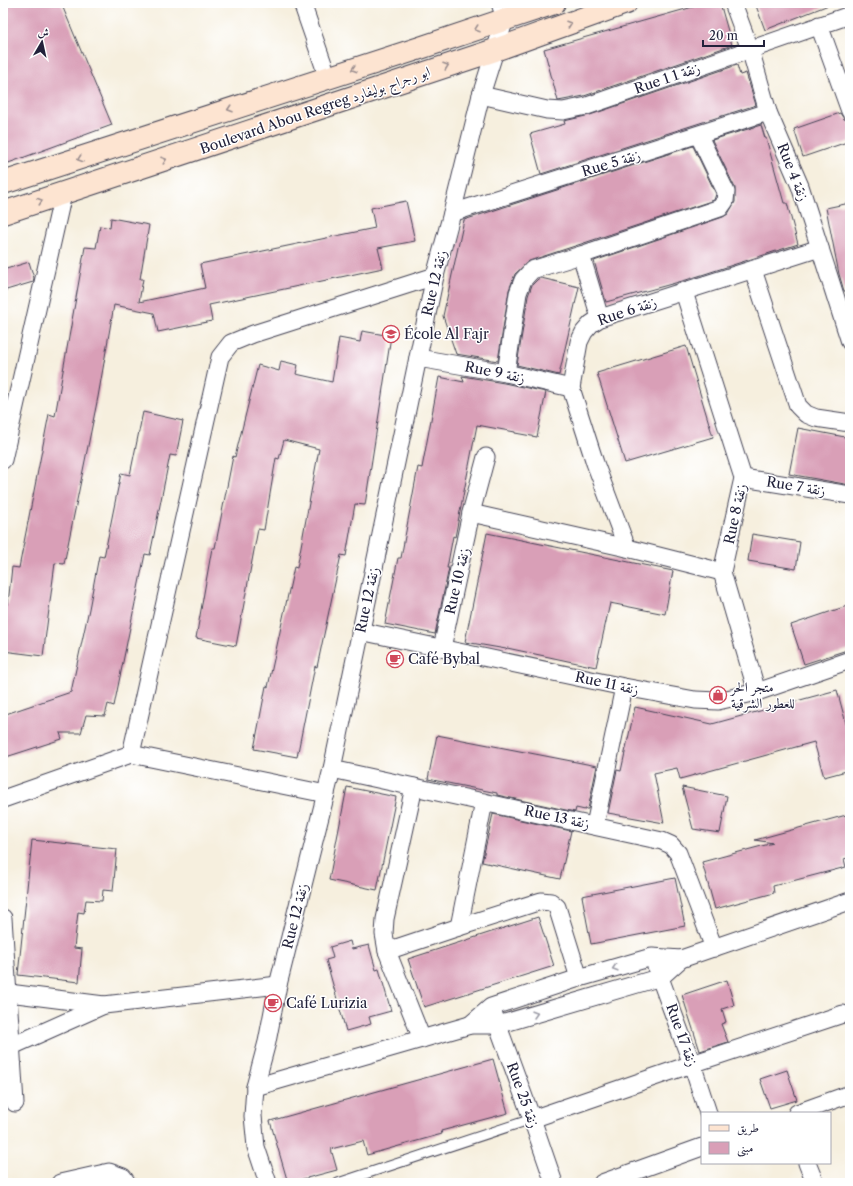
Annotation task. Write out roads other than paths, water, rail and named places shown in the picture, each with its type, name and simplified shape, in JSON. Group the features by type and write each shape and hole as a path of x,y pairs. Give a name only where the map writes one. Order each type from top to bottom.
{"main road":[{"name":"Boulevard Abou Regreg ابو رجراج بوليفارد","path":"3,183 328,78 502,11 554,3"},
{"name":"Boulevard Abou Regreg ابو رجراج بوليفارد","path":"3,213 495,50 626,3"},
{"path":"102,150 108,179"}],"street":[{"path":"302,3 328,78"},
{"name":"Rue 4 زنقة","path":"733,3 750,49 768,112 800,186 850,342"},
{"name":"Rue 12 زنقة","path":"268,1183 256,1147 253,1116 255,1087 267,1042 278,985 332,769 435,276 481,95 495,50 502,11"},
{"name":"Rue 1 زنقة 1","path":"481,95 547,110 563,111 587,106 850,15"},
{"path":"819,25 850,111"},
{"name":"Rue 5 زنقة","path":"452,213 699,136 768,112"},
{"path":"506,374 518,293 523,280 532,270 720,208 725,201 726,192 699,136"},
{"path":"3,460 63,194"},
{"name":"Rue 6 زنقة","path":"627,548 595,463 571,388 579,342 584,332 591,324 600,318 820,248"},
{"path":"581,255 600,318"},
{"path":"753,270 798,406 806,414 816,418 850,424"},
{"path":"131,754 220,358 231,343 435,276"},
{"name":"Rue 8 زنقة","path":"684,292 743,478 722,572 757,692"},
{"name":"Rue 9 زنقة","path":"418,358 506,374 571,388"},
{"name":"Rue 10 زنقة","path":"442,648 471,513 486,457"},
{"name":"Rue 7 زنقة","path":"743,478 850,495"},
{"path":"471,513 627,548 722,572"},
{"name":"Rue 11 زنقة","path":"360,631 624,687 695,700 718,701 757,692 850,660"},
{"path":"595,825 624,687"},
{"path":"3,799 131,754 326,794"},
{"name":"Rue 13 زنقة","path":"332,769 595,825 662,841 671,845 678,853 714,948"},
{"path":"414,787 385,919 384,934 387,952 422,1039"},
{"path":"459,927 484,802"},
{"path":"255,1087 470,1025 498,1025 661,977 681,960 850,901"},
{"path":"387,952 459,927 542,902 551,902 557,907 579,978"},
{"path":"3,918 15,1103"},
{"path":"470,1025 491,1007 579,978 652,957 681,960"},
{"name":"Rue 17 زنقة","path":"652,957 661,977 708,1112"},
{"path":"9,993 104,1005 278,985"},
{"path":"12,1046 104,1005"},
{"name":"Rue 25 زنقة","path":"491,1007 554,1183"},
{"path":"532,1118 843,1014"},
{"path":"800,1112 850,1094"},
{"path":"602,1183 701,1147"},
{"path":"807,1164 814,1183"},
{"path":"60,1183 109,1172 123,1177 127,1183"}],"lane":[{"path":"338,1183 532,1118"}],"place":[{"name":"École Al Fajr","path":"391,334"},
{"name":"Café Bybal","path":"395,659"},
{"name":"متجر الحر للعطور الشرقية","path":"718,695"},
{"name":"Café Lurizia","path":"273,1003"}]}
